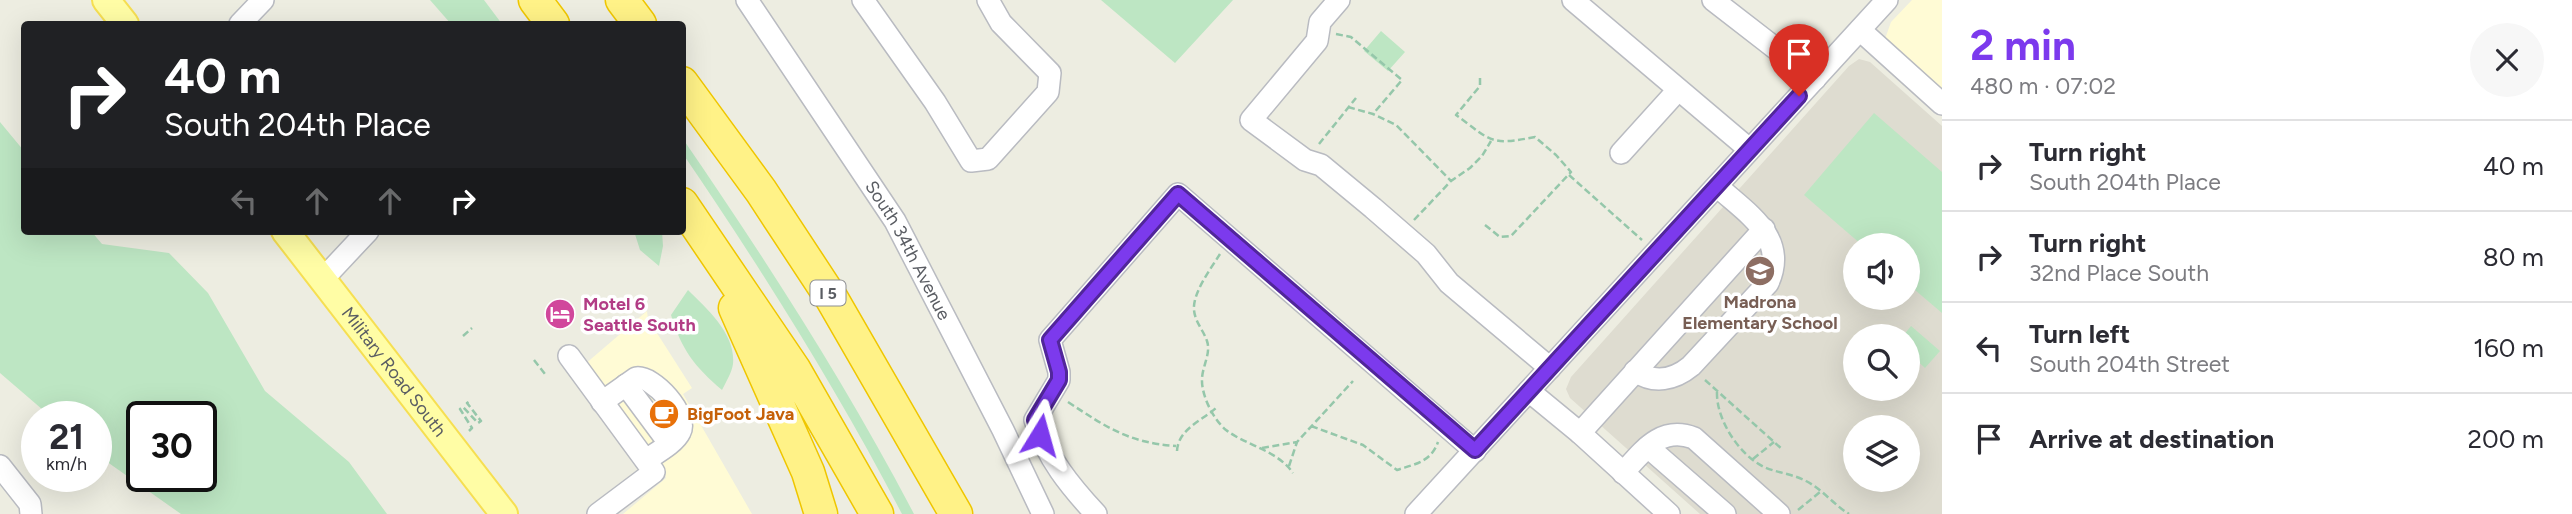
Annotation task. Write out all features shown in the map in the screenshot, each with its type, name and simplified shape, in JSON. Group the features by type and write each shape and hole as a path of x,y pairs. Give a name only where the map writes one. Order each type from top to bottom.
{"highway":[{"path":"535,0 551,21"},
{"path":"622,0 638,21"},
{"name":"I 5","path":"686,88 761,191 832,299 956,514"},
{"path":"690,215 808,472 821,514"},
{"path":"690,215 794,369 877,514"}],"main road":[{"path":"106,0 123,21"},
{"name":"Military Road South","path":"288,235 504,514"}],"street":[{"path":"243,21 263,0"},
{"name":"South 34th Avenue","path":"747,0 895,221 1003,430 1043,514"},
{"path":"863,0 935,102 971,161 988,159 1048,92 1050,73 1001,23 988,0"},
{"path":"1339,0 1320,22 1317,41 1251,120 1305,160 1321,165 1363,199 1426,254 1449,283 1550,368"},
{"path":"1573,0 1749,149"},
{"path":"1713,0 1815,79"},
{"path":"1416,514 1887,0"},
{"path":"1860,30 1942,104"},
{"path":"1621,153 1678,90"},
{"path":"1635,371 1644,378 1660,380 1679,375 1691,366 1768,283 1773,272 1771,239 1764,229 1717,186"},
{"path":"1096,514 1047,452 1035,420 1059,380 1050,340 1178,194 1475,450"},
{"path":"1580,433 1764,229"},
{"path":"322,280 364,235"},
{"path":"569,356 654,472 598,514"},
{"path":"602,402 626,385 669,443 646,460"},
{"path":"1529,391 1580,433 1669,514"},
{"path":"1623,473 1656,440 1683,433 1694,438 1789,512"},
{"path":"1648,447 1725,514"},
{"path":"0,466 30,505 31,514"}],"path":[{"path":"1332,33 1351,37 1402,80 1373,114"},
{"path":"1480,78 1480,86 1456,115 1492,141 1504,143 1535,137 1571,172 1511,236 1500,237 1485,225"},
{"path":"1326,136 1356,98"},
{"path":"1348,107 1373,114 1396,125 1401,134 1451,181"},
{"path":"1419,214 1451,181 1471,168 1492,141"},
{"path":"1569,175 1647,245"},
{"path":"1218,257 1194,305 1195,318 1207,340 1209,350 1202,378 1204,394 1212,412 1227,430 1261,448 1289,467 1293,473"},
{"path":"463,336 472,328"},
{"path":"534,360 545,374"},
{"path":"1702,378 1783,450"},
{"path":"1289,467 1297,442 1353,381"},
{"path":"1717,392 1717,401 1732,436 1753,459 1763,466 1805,480 1849,514"},
{"path":"469,431 472,428 460,410 463,407 478,423 481,421 467,403 470,401"},
{"path":"1068,402 1101,424 1130,438 1177,449 1199,418 1216,408"},
{"path":"1311,426 1363,445 1397,470 1422,462 1431,456 1442,432"},
{"path":"1261,448 1297,442"},
{"path":"1753,459 1774,442"},
{"path":"1789,512 1820,492"}],"shaded area":[{"path":"1912,0 1942,0 1942,89 1885,39 1891,22"},
{"name":"Madrona Elementary School","path":"1859,59 1870,62 1942,126 1942,514 1700,514 1570,398 1566,389 1571,377 1849,66"},
{"path":"647,311 648,319 692,388 683,394 752,514 623,514 666,478 655,451 645,445 584,365"}],"green space":[{"path":"430,0 484,0 500,21 448,21"},
{"path":"1101,0 1233,0 1175,63"},
{"path":"1381,31 1405,52 1388,71 1364,51"},
{"path":"1874,113 1942,172 1942,313 1920,294 1920,233 1848,233 1804,195"},
{"path":"0,122 21,147 21,235 94,235 102,244 169,253 208,293 265,391 349,462 387,514 181,514 150,492 217,492 217,401 126,401 126,475 112,465 112,401 33,401 0,373"},
{"path":"686,143 804,323 914,514 902,514 798,331 686,159"},
{"path":"635,235 662,235 659,266 640,250"},
{"path":"688,290 719,323 730,342 733,364 722,390 690,357 675,327 671,315"},
{"path":"1920,334 1940,351 1925,368 1920,363"}],"place":[{"name":"Madrona Elementary School","path":"1760,271"},
{"name":"Motel 6 Seattle South","path":"560,314"},
{"name":"BigFoot Java","path":"664,414"}],"route":[{"path":"1040,435 1035,420 1059,380 1050,340 1178,194 1475,450 1799,96"}]}
